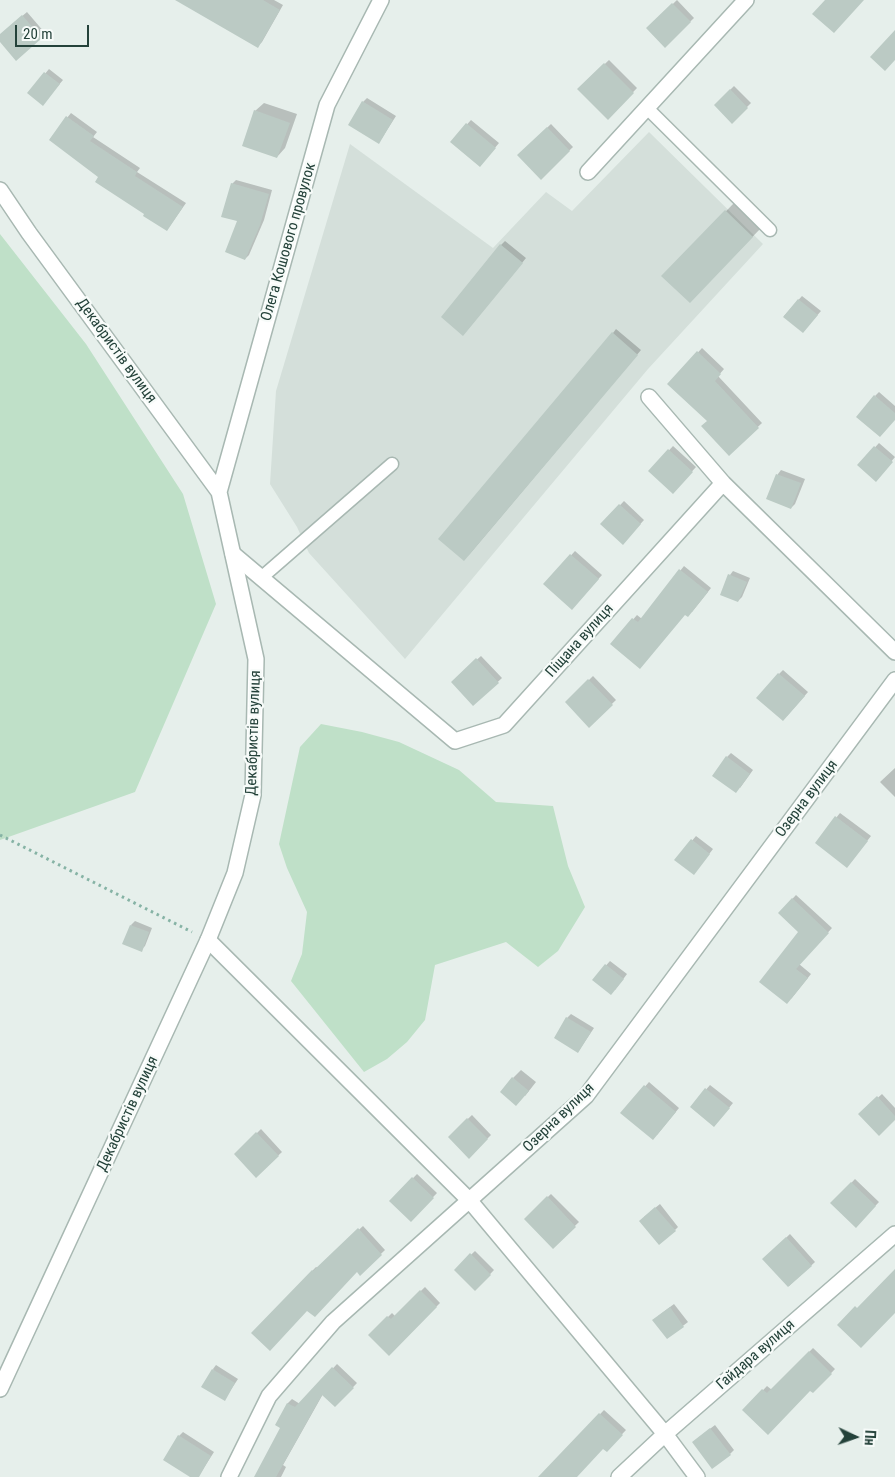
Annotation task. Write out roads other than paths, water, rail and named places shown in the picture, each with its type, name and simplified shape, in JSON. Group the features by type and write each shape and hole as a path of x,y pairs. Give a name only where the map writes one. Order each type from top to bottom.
{"street":[{"name":"Олега Кошового провулок","path":"219,492 327,105 381,0"},
{"path":"588,172 746,0"},
{"name":"Декабристів вулиця","path":"0,190 29,233 219,492 256,658 253,795 235,872 208,940 0,1389"},
{"path":"649,397 723,483 895,652"},
{"name":"Піщана вулиця","path":"233,554 455,741 504,725 723,483"},
{"name":"Озерна вулиця","path":"229,1477 268,1396 333,1322 586,1096 895,680"},
{"path":"208,940 470,1201 665,1434 697,1477"},
{"name":"Гайдара вулиця","path":"619,1477 665,1434 895,1234"}],"lane":[{"path":"647,108 770,230"},
{"path":"261,578 392,464"}]}
